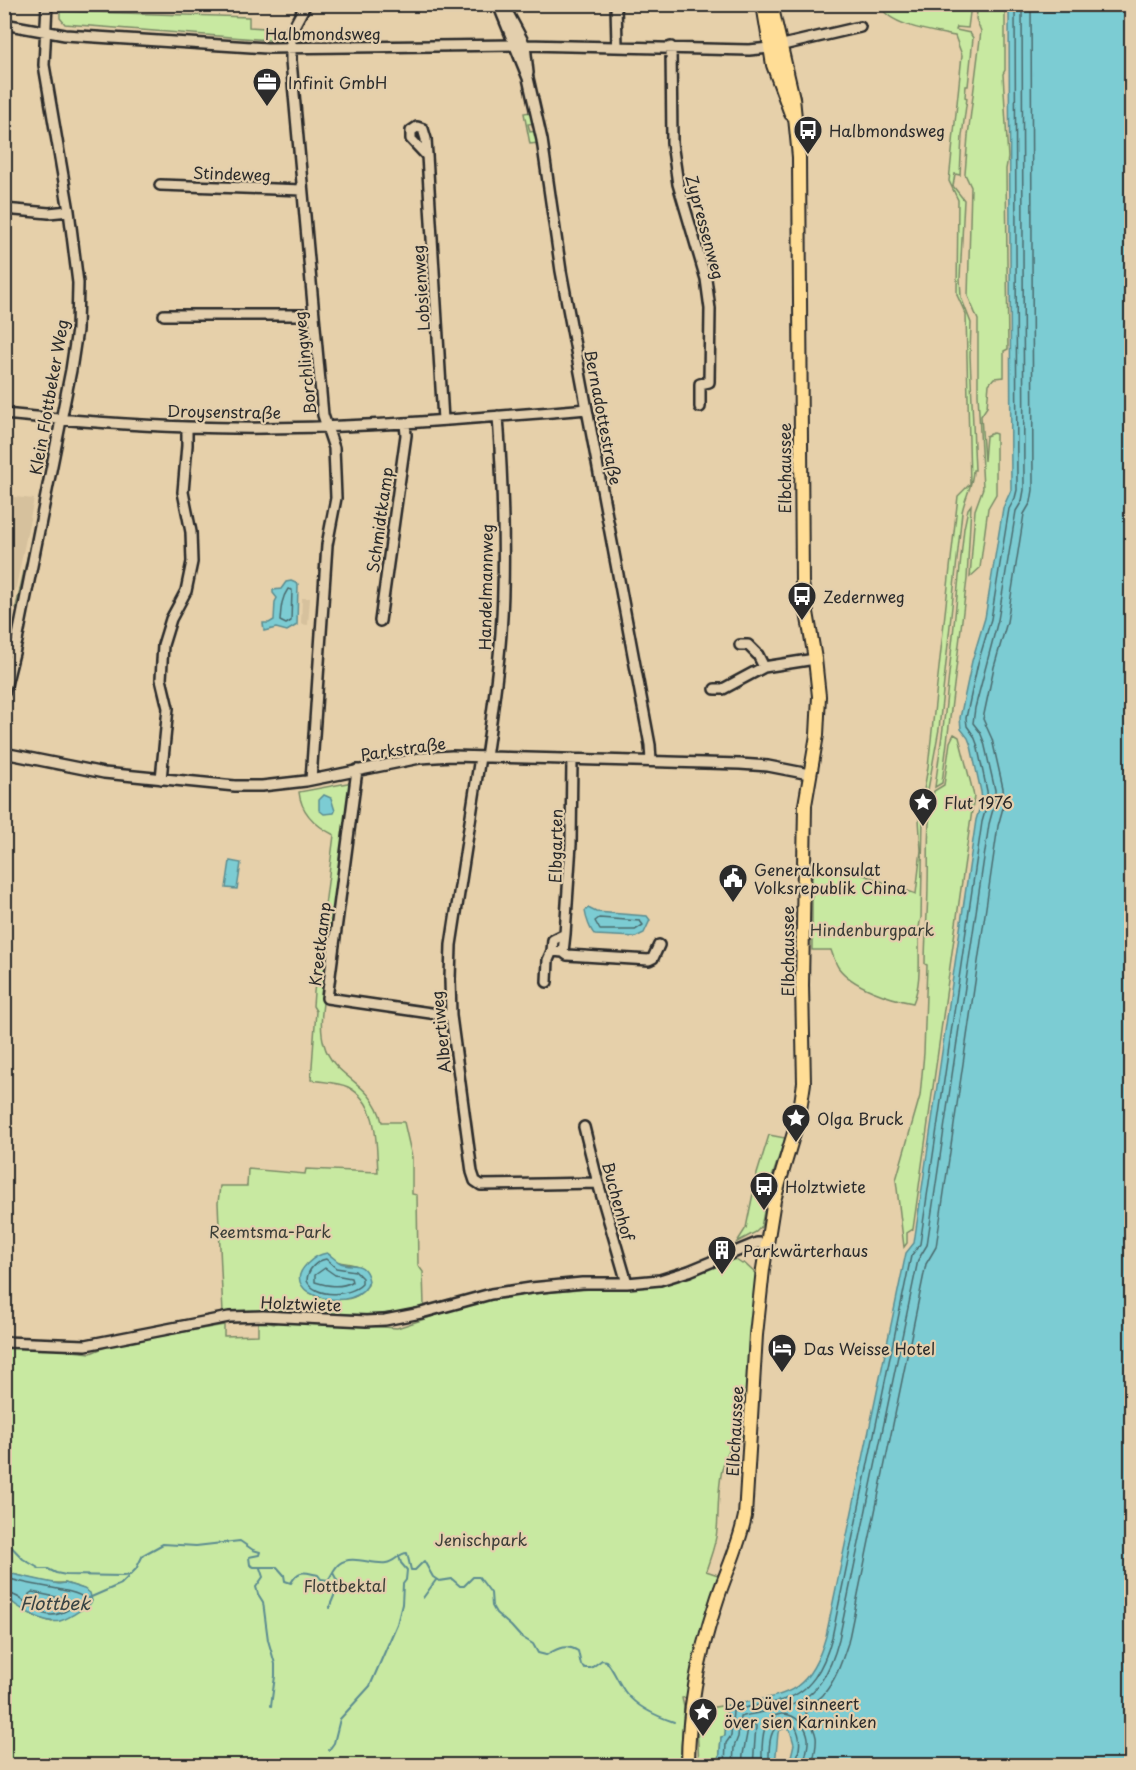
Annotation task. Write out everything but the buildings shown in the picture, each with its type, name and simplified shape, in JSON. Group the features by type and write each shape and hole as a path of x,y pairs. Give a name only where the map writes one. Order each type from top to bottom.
{"main road":[{"name":"Elbchaussee","path":"688,1766 690,1720 706,1635 745,1516 756,1335 767,1243 774,1200 799,1116 804,1083 802,985 805,805 819,714 815,659 802,583 800,156 793,98 775,47 764,4"},
{"name":"Elbchaussee","path":"771,4 775,47"}],"street":[{"name":"Klein Flottbeker Weg","path":"4,693 17,641 71,370 78,305 75,250 44,69 47,4"},
{"name":"Borchlingweg","path":"306,4 291,32 290,48 323,415 334,448 336,498 327,545 311,780"},
{"name":"Bernadottestraße","path":"498,4 520,45"},
{"name":"Bernadottestraße","path":"503,4 529,64 528,78 542,140 560,264 650,745 651,761"},
{"path":"616,4 617,46"},
{"name":"Halbmondsweg","path":"4,24 45,32 92,37 290,48 520,45 749,50 775,47 860,27"},
{"name":"Zypressenweg","path":"671,47 672,143 678,184 706,279 710,309 709,382 700,384 699,407"},
{"name":"Lobsienweg","path":"426,154 443,420"},
{"name":"Stindeweg","path":"160,185 302,190"},
{"path":"4,208 49,213 69,211"},
{"path":"164,315 314,315"},
{"name":"Droysenstraße","path":"4,414 61,420 187,427 327,426 405,423 587,409"},
{"name":"Handelmannweg","path":"483,757 496,688 503,593 498,416"},
{"name":"Schmidtkamp","path":"380,621 406,435 405,423"},
{"path":"161,779 168,708 161,679 163,645 171,619 186,591 192,561 191,532 183,492 188,445 187,427"},
{"path":"740,645 748,645 754,649 764,667"},
{"path":"715,689 723,689 764,667 815,659"},
{"name":"Parkstraße","path":"4,753 104,773 235,786 262,786 311,780 420,758 483,757 756,765 809,774"},
{"name":"Albertiweg","path":"483,757 452,945 451,1016 475,1180 481,1185 598,1183"},
{"name":"Elbgarten","path":"563,952 571,844 572,759"},
{"name":"Kreetkamp","path":"357,770 327,998 451,1016"},
{"path":"548,982 548,960 553,940 565,934"},
{"path":"552,951 563,952 567,955 649,960 653,958 659,945"},
{"name":"Buchenhof","path":"585,1126 598,1183 627,1283"},
{"name":"Holztwiete","path":"4,1342 86,1345 228,1317 385,1320 422,1313 491,1294 582,1283 627,1283 670,1277 689,1272 757,1243 767,1243"}],"shaded area":[{"path":"5,496 34,499 6,636 4,636"},
{"path":"302,598 310,598 308,625 301,624"}],"green space":[{"name":"Hindenburgpark","path":"880,5 971,5 968,28 957,27 956,30 970,33 973,38 968,86 966,86 965,97 967,98 960,175 955,174 953,186 964,200 960,278 961,297 971,323 970,356 975,470 973,470 972,481 962,512 939,729 923,817 919,973 913,1003 883,995 853,981 838,967 831,950 812,950 812,867 842,867 916,894 921,850 919,819 928,767 958,496 970,484 966,315 957,295 958,200 949,181 962,55 955,36 902,23 892,18"},
{"path":"978,5 1005,5 1005,70 1003,74 1008,158 1006,169 1008,349 1004,351 1004,377 994,378 989,384 987,407 981,416 984,461 986,436 996,434 996,494 988,508 980,568 970,577 975,510 983,488 978,394 978,320 968,296 971,187 965,174 981,31 976,19"},
{"path":"60,11 249,17 249,27 283,29 282,41 65,24 60,18"},
{"path":"530,112 535,123 528,124 530,132 537,131 538,143 530,144 524,113"},
{"path":"971,505 967,579 942,783 935,787 964,528"},
{"path":"30,545 32,547 19,610 17,610 16,607"},
{"path":"954,734 959,737 974,796 913,1229 907,1233 907,1243 904,1247 896,1180 920,1096 924,1053 930,814 934,791 944,785 950,742"},
{"name":"Reemtsma-Park","path":"353,782 322,1012 322,1036 335,1065 370,1097 382,1122 404,1122 412,1157 412,1194 417,1195 418,1265 423,1272 424,1306 399,1312 349,1315 273,1311 223,1314 218,1203 220,1186 247,1186 248,1169 305,1174 306,1169 378,1172 374,1125 365,1103 358,1094 344,1085 311,1080 316,1011 313,1006 314,992 334,835 310,818 300,800 299,792","holes":["339,1262 360,1267 366,1273 368,1285 358,1295 338,1300 326,1299 307,1291 302,1284 301,1275 307,1264"]},
{"path":"769,1135 785,1138 769,1187 761,1227 737,1242 746,1228 757,1174"},
{"name":"Jenischpark","path":"733,1258 744,1263 756,1274 745,1435 735,1442 728,1453 720,1478 716,1535 706,1571 721,1576 688,1697 682,1698 684,1707 680,1765 5,1765 5,1596 34,1616 52,1622 74,1613 81,1588 12,1574 5,1569 5,1347 23,1346 91,1353 110,1345 224,1325 224,1336 258,1335 258,1320 274,1324 281,1320 397,1328 492,1297 665,1283"},
{"path":"727,1705 725,1736 721,1737 719,1765 699,1765 698,1710"}],"water":[{"path":"1009,5 1131,5 1131,1765 789,1765 794,1744 790,1730 786,1728 778,1733 775,1765 719,1765 721,1737 725,1736 727,1706 764,1699 791,1690 802,1683 819,1657 826,1636 906,1253 914,1243 976,820 982,800 971,746 961,729 960,718 972,661 985,618 1003,508 1011,490"},
{"path":"291,581 298,584 297,625 287,631 276,628 264,631 263,623 274,620 277,598 273,590 281,589 286,582"},
{"path":"324,795 331,798 334,813 324,814 319,810 319,800"},
{"path":"230,861 241,863 237,889 226,888"},
{"path":"588,908 596,912 647,916 650,920 644,933 636,937 595,935 586,917 585,911"},
{"path":"327,1253 343,1264 364,1269 369,1281 362,1292 351,1298 322,1298 310,1293 302,1285 300,1275 307,1264 321,1254"},
{"name":"Flottbek","path":"5,1569 12,1574 59,1584 65,1583 84,1589 90,1593 92,1601 63,1620 46,1620 16,1605 5,1596"}],"waterway":[{"name":"Flottbek","path":"4,1539 23,1559 40,1569 66,1575 123,1576 130,1575 136,1569 143,1555 163,1544 196,1546 240,1541 260,1552 259,1555 249,1557 250,1565 277,1567 284,1575 285,1581 291,1583 296,1575 302,1573 318,1575 321,1579 328,1580 337,1566 344,1561 386,1563 407,1553 411,1570 415,1570 424,1561 433,1577 439,1581 452,1579 460,1586 464,1586 473,1577 479,1577 491,1593 492,1606 496,1613 520,1636 533,1644 538,1653 546,1655 569,1647 578,1651 581,1665 585,1668 591,1668 602,1660 606,1661 623,1689 636,1703 674,1722"},
{"path":"329,1750 334,1743 340,1719 370,1686 397,1624 407,1570 399,1556"},
{"path":"260,1568 263,1577 256,1587 263,1602 268,1640 275,1664 271,1706"},
{"path":"329,1608 339,1584 333,1573"},
{"name":"Flottbek","path":"89,1598 121,1584 128,1577"},
{"path":"423,1598 436,1580"}],"place":[{"name":"Infinit GmbH","path":"267,108"},
{"name":"Halbmondsweg","path":"808,156"},
{"name":"Zedernweg","path":"802,622"},
{"name":"Flut 1976","path":"923,828"},
{"name":"Generalkonsulat Volksrepublik China","path":"733,904"},
{"name":"Olga Bruck","path":"796,1144"},
{"name":"Holztwiete","path":"764,1212"},
{"name":"Parkwärterhaus","path":"722,1276"},
{"name":"Das Weisse Hotel","path":"782,1374"},
{"name":"De Düvel sinneert över sien Karninken","path":"703,1738"}],"park label":[{"name":"Flottbektal","path":"345,1585"}]}
